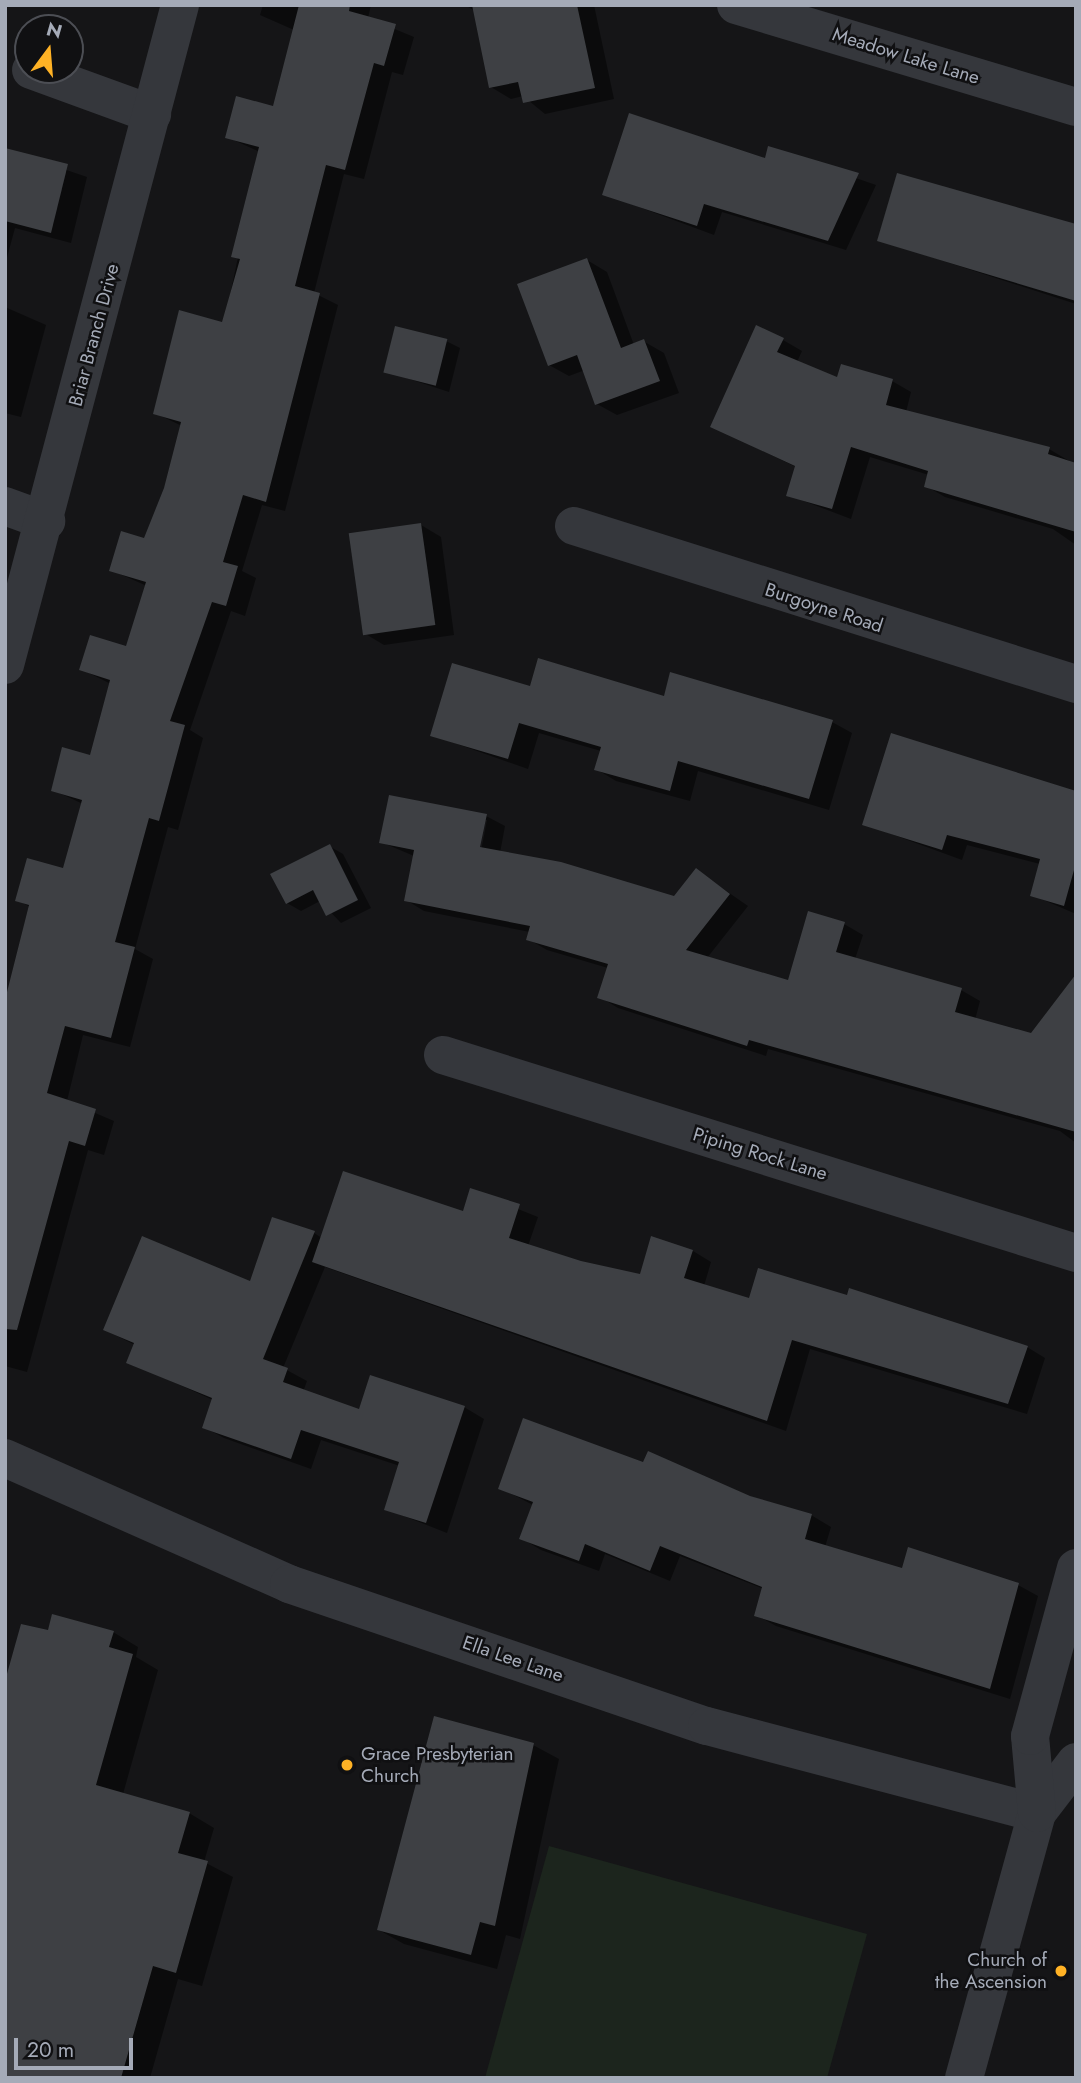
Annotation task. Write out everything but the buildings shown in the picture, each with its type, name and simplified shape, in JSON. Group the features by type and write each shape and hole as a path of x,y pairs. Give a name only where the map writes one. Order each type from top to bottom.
{"street":[{"name":"Briar Branch Drive","path":"5,664 46,520 180,5"},
{"name":"Meadow Lake Lane","path":"736,5 1076,107"},
{"path":"70,84 152,114"},
{"path":"5,506 46,520"},
{"name":"Burgoyne Road","path":"574,526 1076,684"},
{"name":"Piping Rock Lane","path":"443,1055 1076,1253"},
{"name":"Ella Lee Lane","path":"5,1458 289,1584 707,1726 1037,1813"},
{"path":"964,2078 1037,1813 1030,1736 1076,1568"},
{"path":"1037,1813 1076,1762"}],"shaded area":[{"path":"549,1846 867,1934 827,2078 485,2078"}],"place":[{"name":"Grace Presbyterian Church","path":"347,1765"},
{"name":"Church of the Ascension","path":"1061,1971"}]}
